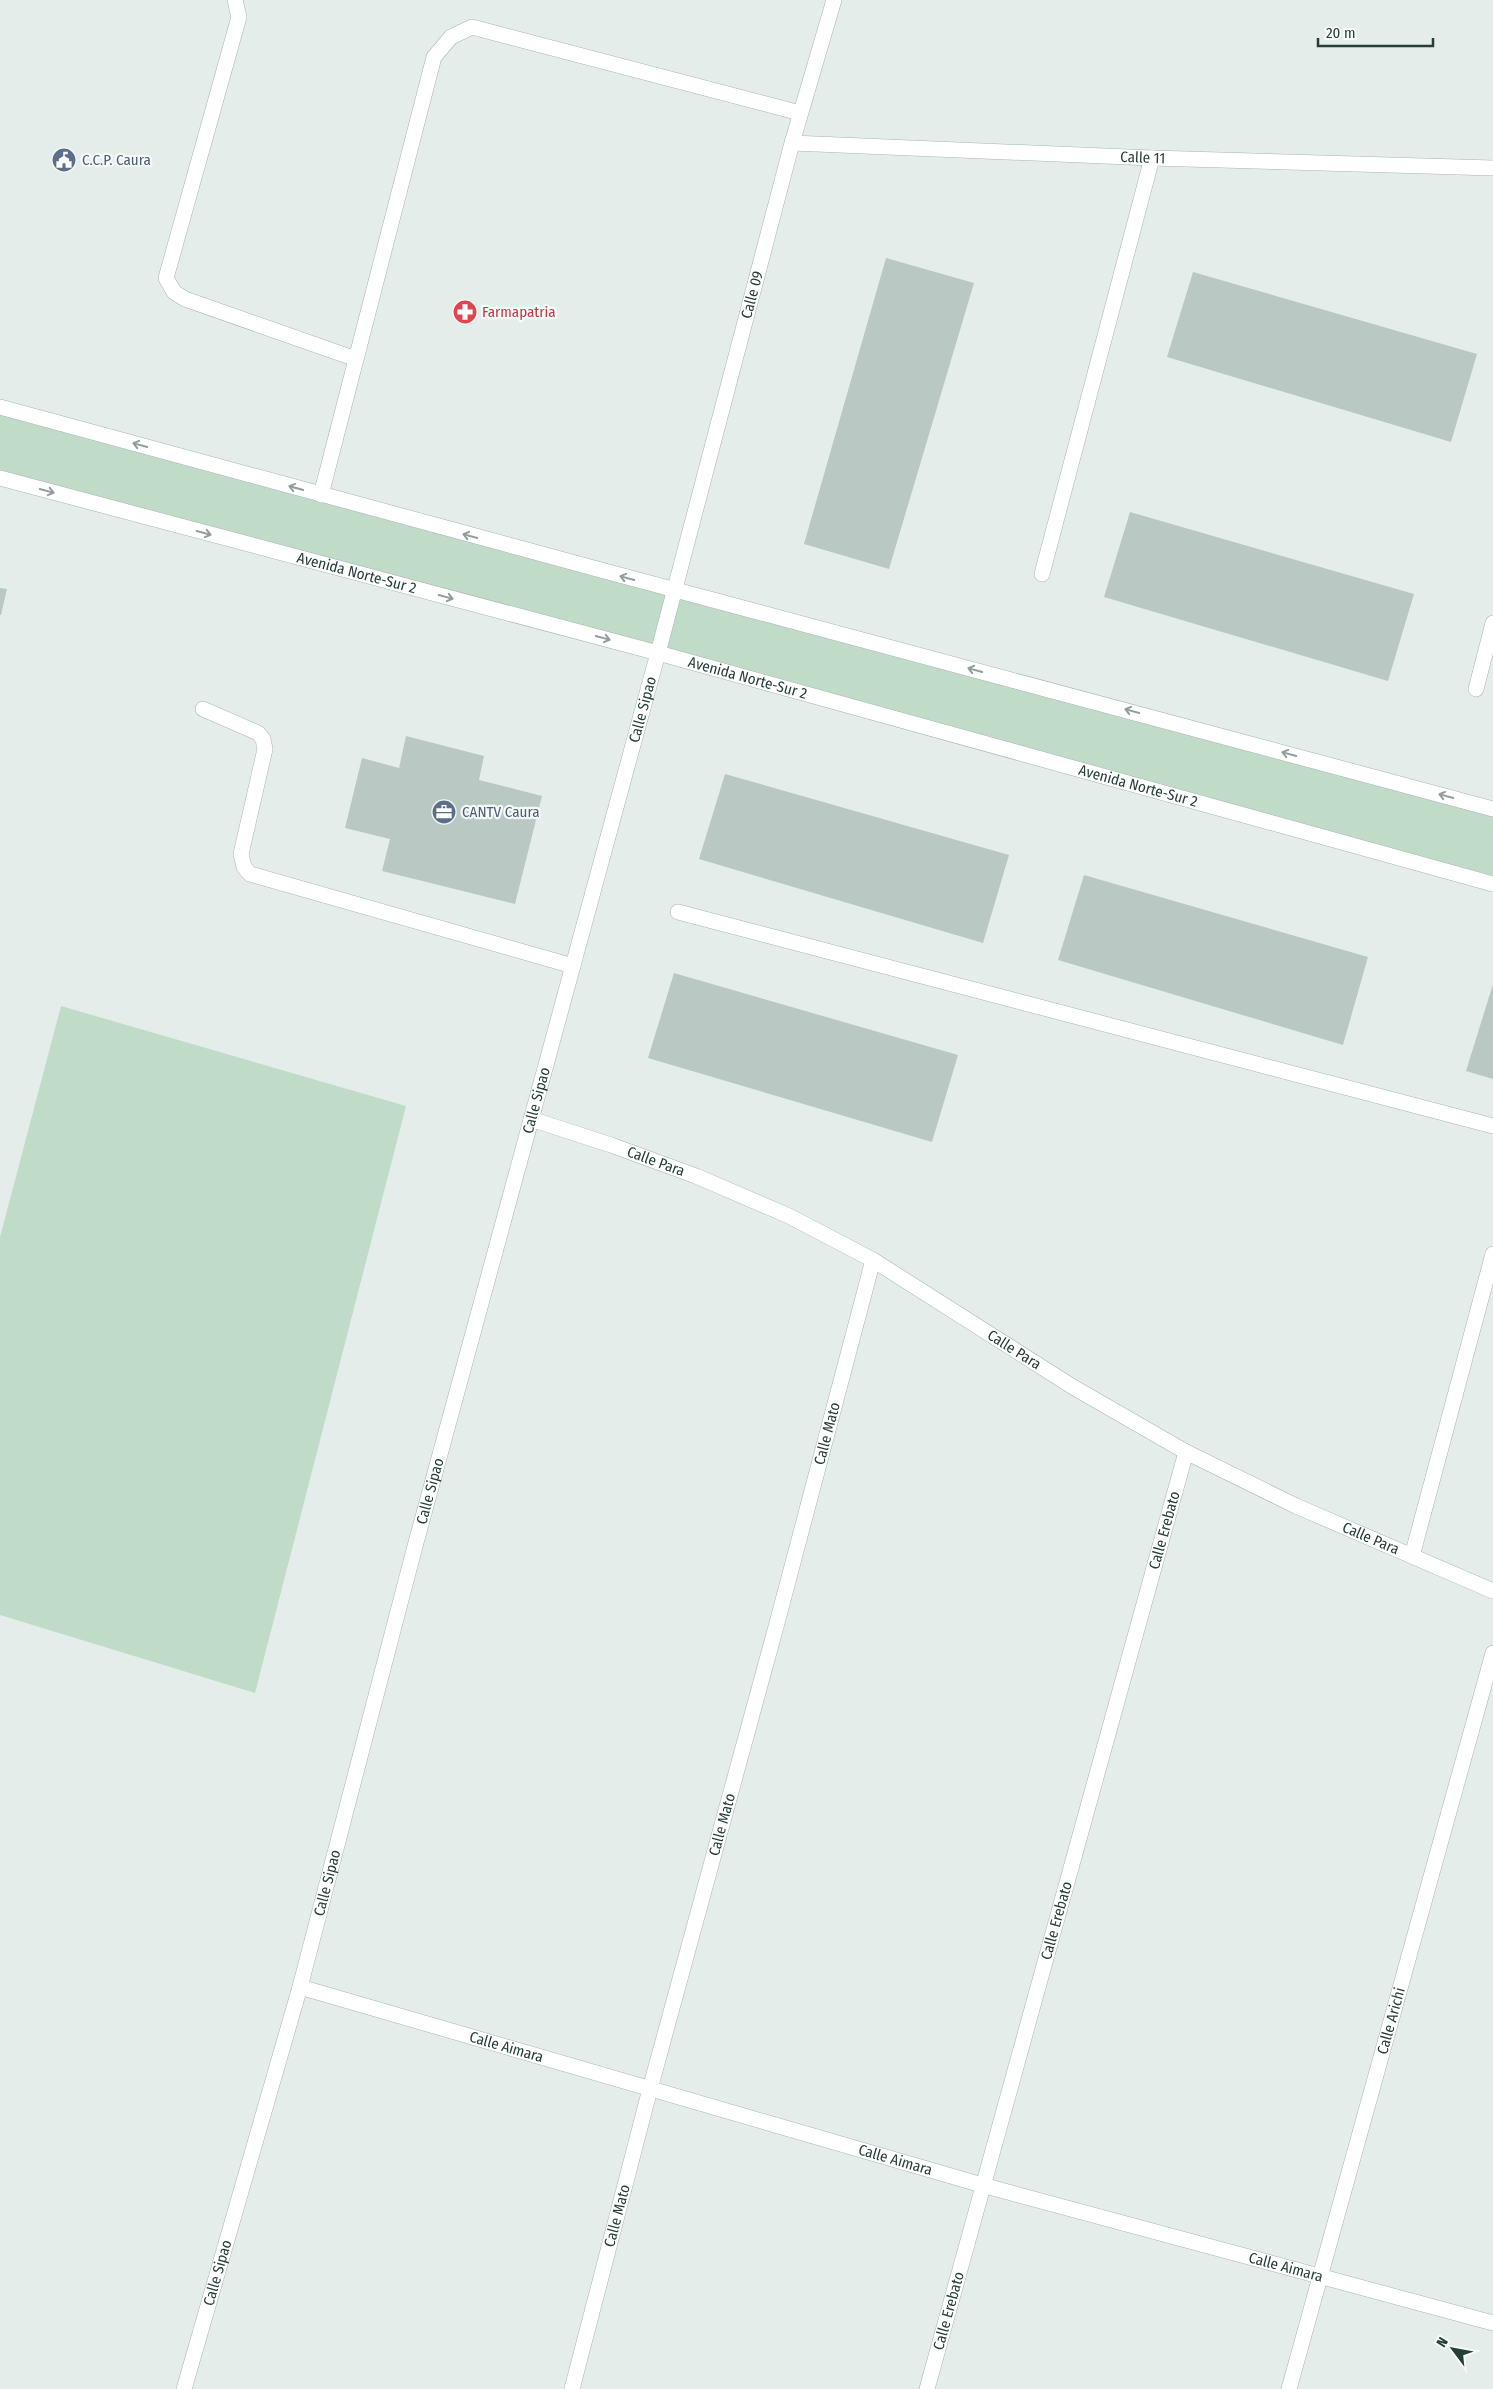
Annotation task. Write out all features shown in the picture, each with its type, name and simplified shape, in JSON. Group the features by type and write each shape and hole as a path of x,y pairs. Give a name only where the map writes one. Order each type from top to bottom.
{"street":[{"path":"235,0 239,17 166,278 174,292 185,299 356,358"},
{"name":"Calle 09","path":"674,591 800,113 834,0"},
{"path":"321,495 434,57 442,46 462,31 472,27 800,113"},
{"name":"Calle 11","path":"792,143 1152,158 1493,168"},
{"path":"1042,574 1152,158"},
{"path":"0,407 674,591 1103,703 1493,809"},
{"name":"Avenida Norte-Sur 2","path":"0,478 658,653 1493,884"},
{"name":"Calle Sipao","path":"184,2389 300,1987 414,1550 674,591"},
{"path":"1476,689 1493,623"},
{"path":"203,709 258,733 263,739 265,749 241,854 244,867 250,874 573,966"},
{"path":"678,912 1493,1126"},
{"name":"Calle Para","path":"531,1119 611,1145 696,1176 789,1216 873,1260 1073,1387 1186,1452 1296,1506 1493,1591"},
{"path":"1412,1556 1493,1254"},
{"name":"Calle Mato","path":"572,2389 650,2089 777,1623 873,1260"},
{"name":"Calle Erebato","path":"927,2389 1186,1452"},
{"name":"Calle Arichi","path":"1289,2389 1493,1653"},
{"name":"Calle Aimara","path":"300,1987 982,2186 1493,2323"}],"green space":[{"path":"0,407 1493,809 1493,884 0,478"},
{"path":"61,1006 406,1106 255,1693 0,1615 0,1237"}],"building":[{"path":"886,258 974,283 889,569 804,544"},
{"path":"1193,272 1477,354 1451,442 1167,357"},
{"path":"1130,512 1414,594 1388,681 1104,597"},
{"path":"0,588 7,589 1,615 0,615"},
{"name":"CANTV Caura","path":"406,736 484,756 479,780 542,796 515,904 382,871 390,839 345,828 362,758 399,768"},
{"path":"725,774 1009,855 983,943 699,859"},
{"path":"1084,875 1368,957 1343,1045 1058,960"},
{"path":"674,973 958,1055 932,1142 648,1058"},
{"path":"1493,984 1493,1079 1466,1071"}],"place":[{"name":"C.C.P. Caura","path":"64,160"},
{"name":"Farmapatria","path":"465,312"},
{"name":"CANTV Caura","path":"444,812"}]}
